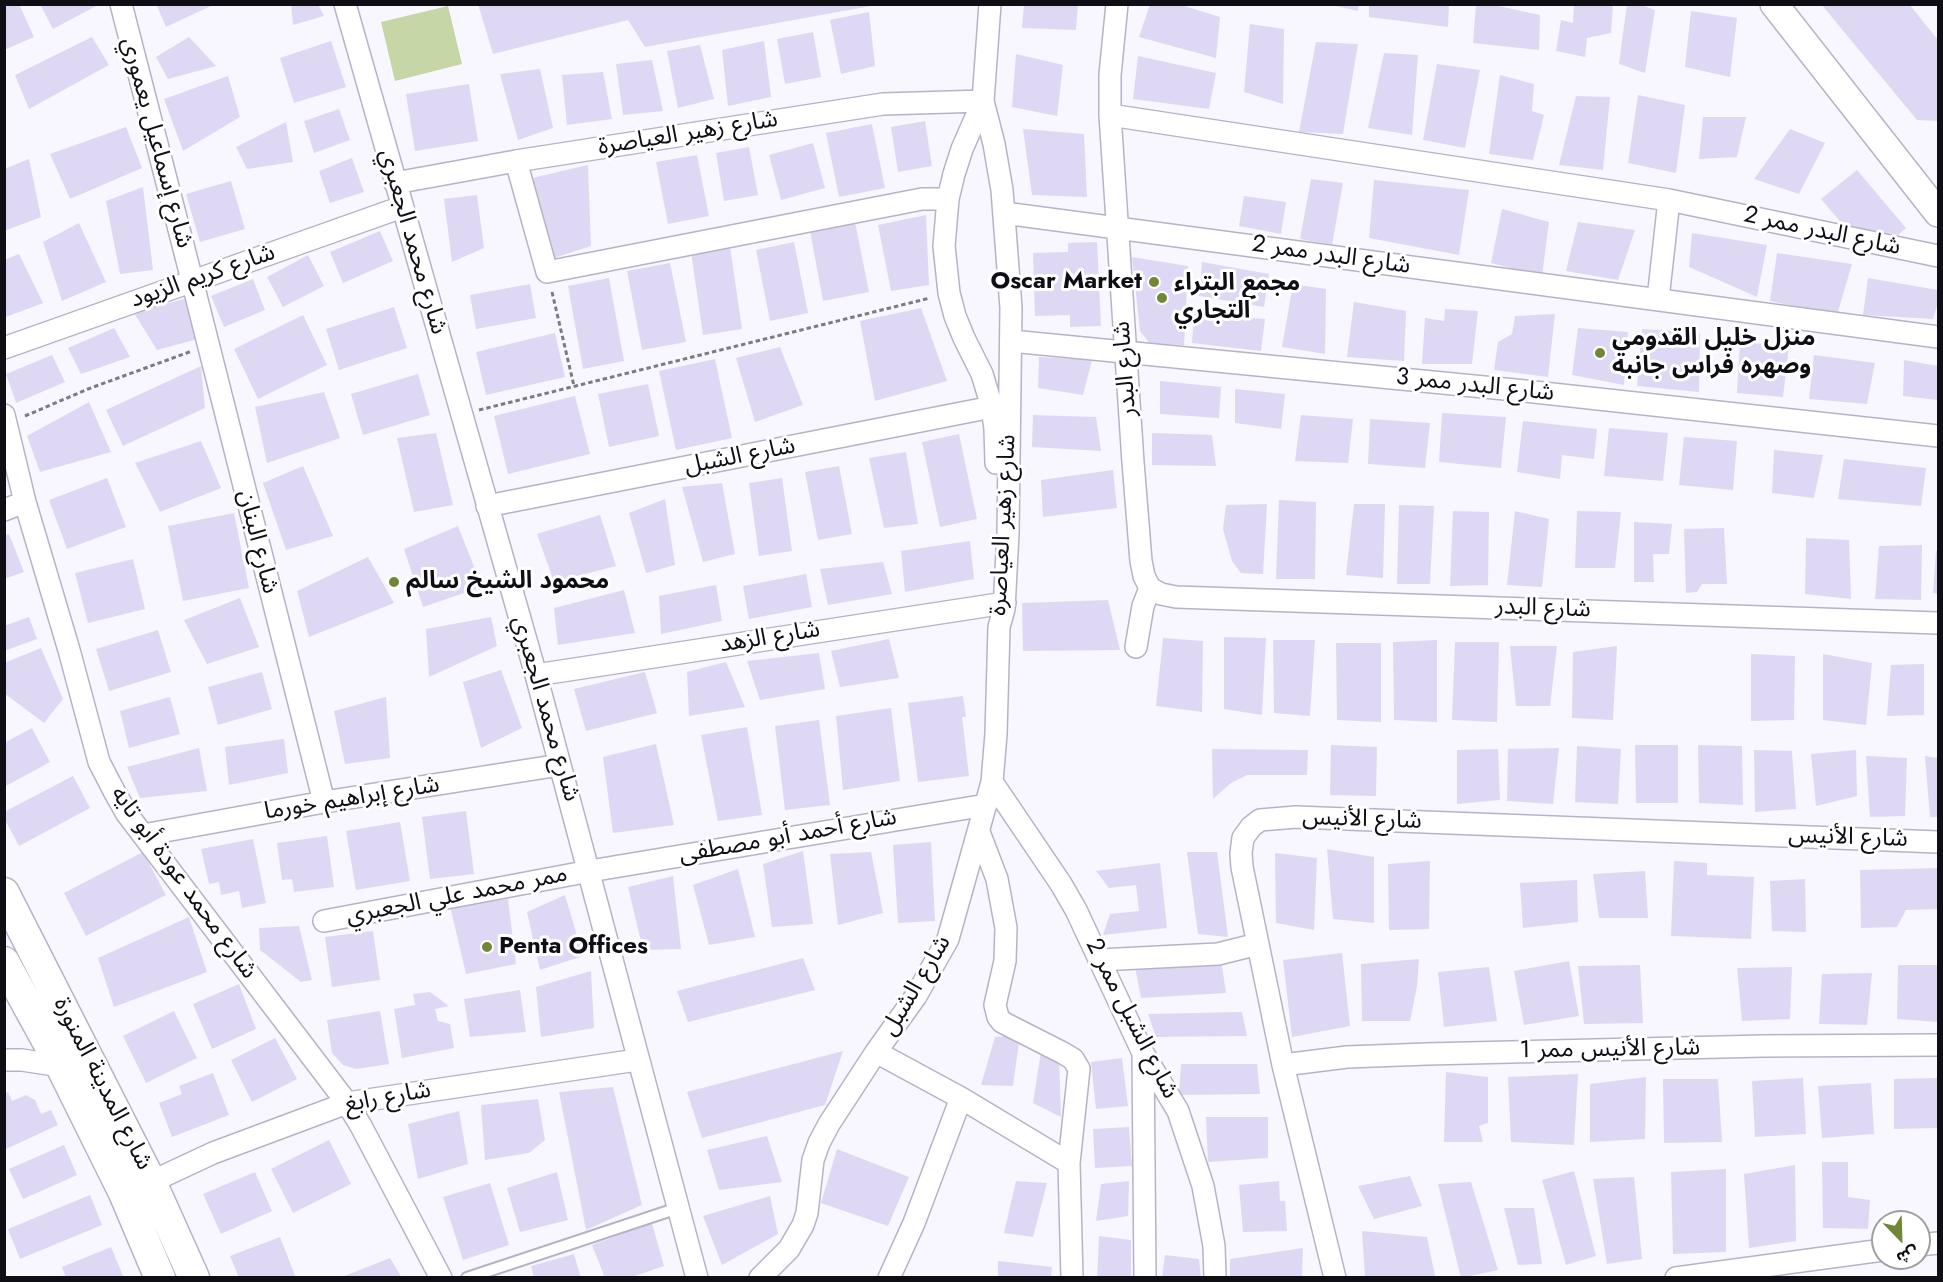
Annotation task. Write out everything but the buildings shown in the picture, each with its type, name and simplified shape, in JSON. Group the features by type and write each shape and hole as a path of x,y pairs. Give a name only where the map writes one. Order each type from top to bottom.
{"main road":[{"name":"شارع المدينة المنورة","path":"4,893 151,1182 194,1278"},
{"name":"شارع المدينة المنورة","path":"4,962 61,1066 124,1193 160,1278"}],"street":[{"name":"شارع إسماعيل يعموري","path":"121,4 192,280"},
{"name":"شارع محمد الجعبري","path":"345,4 590,870 697,1278"},
{"name":"شارع زهير العياصرة","path":"990,4 983,101 999,167 1010,277 1011,340 1003,473 999,627"},
{"name":"شارع البدر","path":"1117,4 1110,75 1110,115 1119,228 1124,350 1141,561 1144,576 1150,588 1161,594 1176,597 1938,623"},
{"path":"1774,4 1938,213"},
{"name":"شارع زهير العياصرة","path":"395,183 516,161 883,104 983,101"},
{"name":"شارع زهير العياصرة","path":"983,101 962,149 948,199 944,246 949,293 963,338 982,374 992,407 1003,473"},
{"name":"شارع البدر ممر 2","path":"1110,115 1669,200 1938,256"},
{"path":"516,161 547,272 921,199 948,199"},
{"path":"1658,299 1669,200"},
{"name":"شارع كريم الزيود","path":"4,348 402,207"},
{"name":"شارع البدر ممر 2","path":"1004,213 1938,337"},
{"name":"شارع البنان","path":"192,280 324,802"},
{"name":"شارع البدر ممر 3","path":"1011,340 1537,392 1938,436"},
{"name":"شارع الشبل","path":"487,506 992,407"},
{"name":"شارع محمد عودة أبو تايه","path":"6,419 25,502 69,650 99,762 127,814 347,1103 441,1278"},
{"path":"4,510 25,502"},
{"path":"1136,647 1143,606 1150,588"},
{"name":"شارع الزهد","path":"536,675 998,603"},
{"name":"شارع الشبل","path":"760,1278 781,1258 798,1235 807,1213 813,1160 819,1143 876,1052 916,996 948,939 992,783 999,627"},
{"name":"شارع إبراهيم خورما","path":"143,836 324,802 560,765"},
{"name":"شارع الشبل ممر 2","path":"992,783 1061,884 1076,910 1143,1053 1178,1111 1203,1185 1214,1246 1215,1278"},
{"name":"شارع أحمد أبو مصطفى","path":"590,870 986,805"},
{"name":"شارع الأنيس","path":"1335,1278 1283,1065 1242,867 1241,854 1244,838 1251,827 1260,820 1275,818 1693,831 1938,842"},
{"path":"979,832 998,879 1006,928 1005,961 996,1005 998,1017 1002,1022 1073,1059 1079,1069 1069,1163 1072,1278"},
{"name":"ممر محمد علي الجعبري","path":"324,921 590,870"},
{"path":"1099,960 1218,954 1258,945"},
{"name":"شارع الأنيس ممر 1","path":"1283,1065 1347,1057 1427,1054 1763,1046 1938,1045"},
{"path":"876,1052 961,1098 1069,1163"},
{"path":"1143,1053 1145,1278"},
{"path":"4,1060 22,1060 61,1066"},
{"name":"شارع رابغ","path":"151,1182 213,1153 347,1103 638,1060"},
{"path":"889,1278 914,1222 961,1098"},
{"path":"1676,1278 1871,1252"}],"lane":[{"path":"467,1278 678,1208"}],"path":[{"path":"547,272 574,386"},
{"path":"461,414 949,293"},
{"path":"6,419 208,346"}],"green space":[{"path":"448,6 462,64 395,81 381,22"}],"place":[{"name":"Oscar Market","path":"1154,282"},
{"name":"مجمع البتراء التجاري","path":"1162,298"},
{"name":"منزل خليل القدومي وصهره فراس جانبه","path":"1600,353"},
{"name":"محمود الشيخ سالم","path":"394,582"},
{"name":"Penta Offices","path":"487,947"}]}
